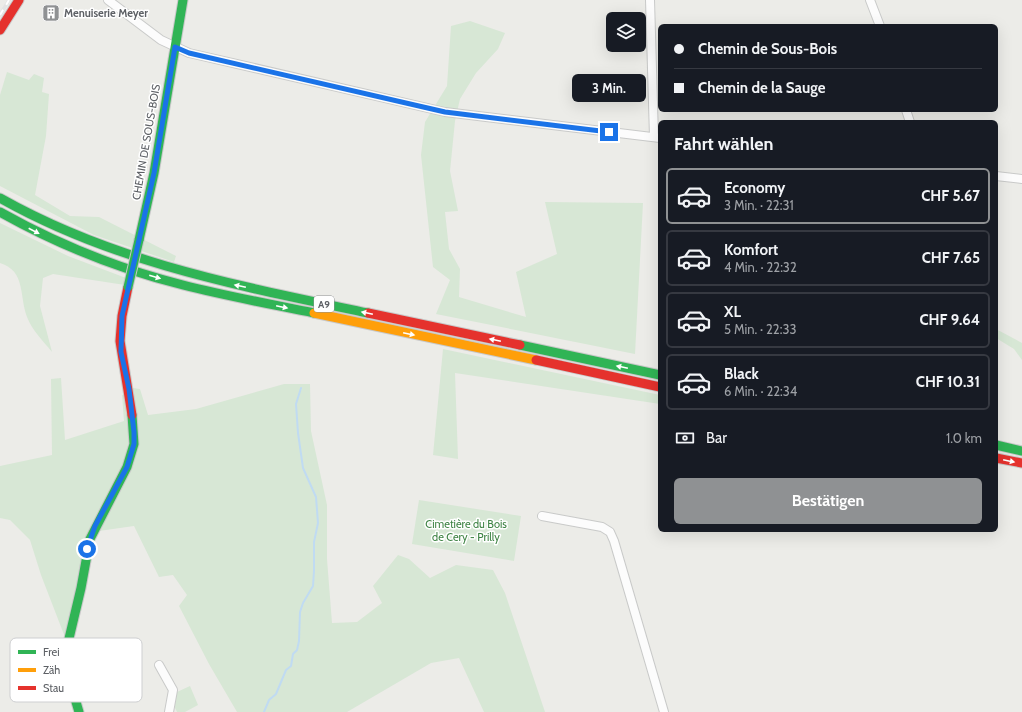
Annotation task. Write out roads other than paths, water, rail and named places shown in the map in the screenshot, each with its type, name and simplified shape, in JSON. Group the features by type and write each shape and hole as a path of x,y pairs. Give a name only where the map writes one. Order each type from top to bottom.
{"main road":[{"path":"0,30 19,0"},
{"name":"CHEMIN DE SOUS-BOIS","path":"69,638 81,588 90,539 127,467 134,444 129,389 120,340 122,316 154,173 183,0"},
{"name":"A9","path":"0,198 39,220 77,238 180,272 238,286 658,375"},
{"name":"A9","path":"0,212 72,249 128,269 183,285 658,387"},
{"path":"998,445 1022,451"},
{"path":"998,458 1022,463"},
{"name":"CHEMIN DE SOUS-BOIS","path":"76,702 79,712"}],"street":[{"path":"108,0 162,40 189,53 445,112 657,137 650,0"},
{"path":"870,0 879,24"},
{"path":"998,176 1022,179"},
{"path":"542,516 602,527 610,532 614,541 664,712"},
{"path":"159,665 174,690 169,712"}],"waterway":[{"path":"264,712 269,700 276,694 286,670 291,666 293,654 297,650 299,641 300,612 303,603 313,586 314,542 318,523 316,497 303,468 298,433 296,404 301,388"}],"railway":[{"path":"0,15 9,0"}],"place":[{"name":"Menuiserie Meyer","path":"51,13"}],"park label":[{"name":"Cimetière du Bois de Cery - Prilly","path":"466,530"}]}
